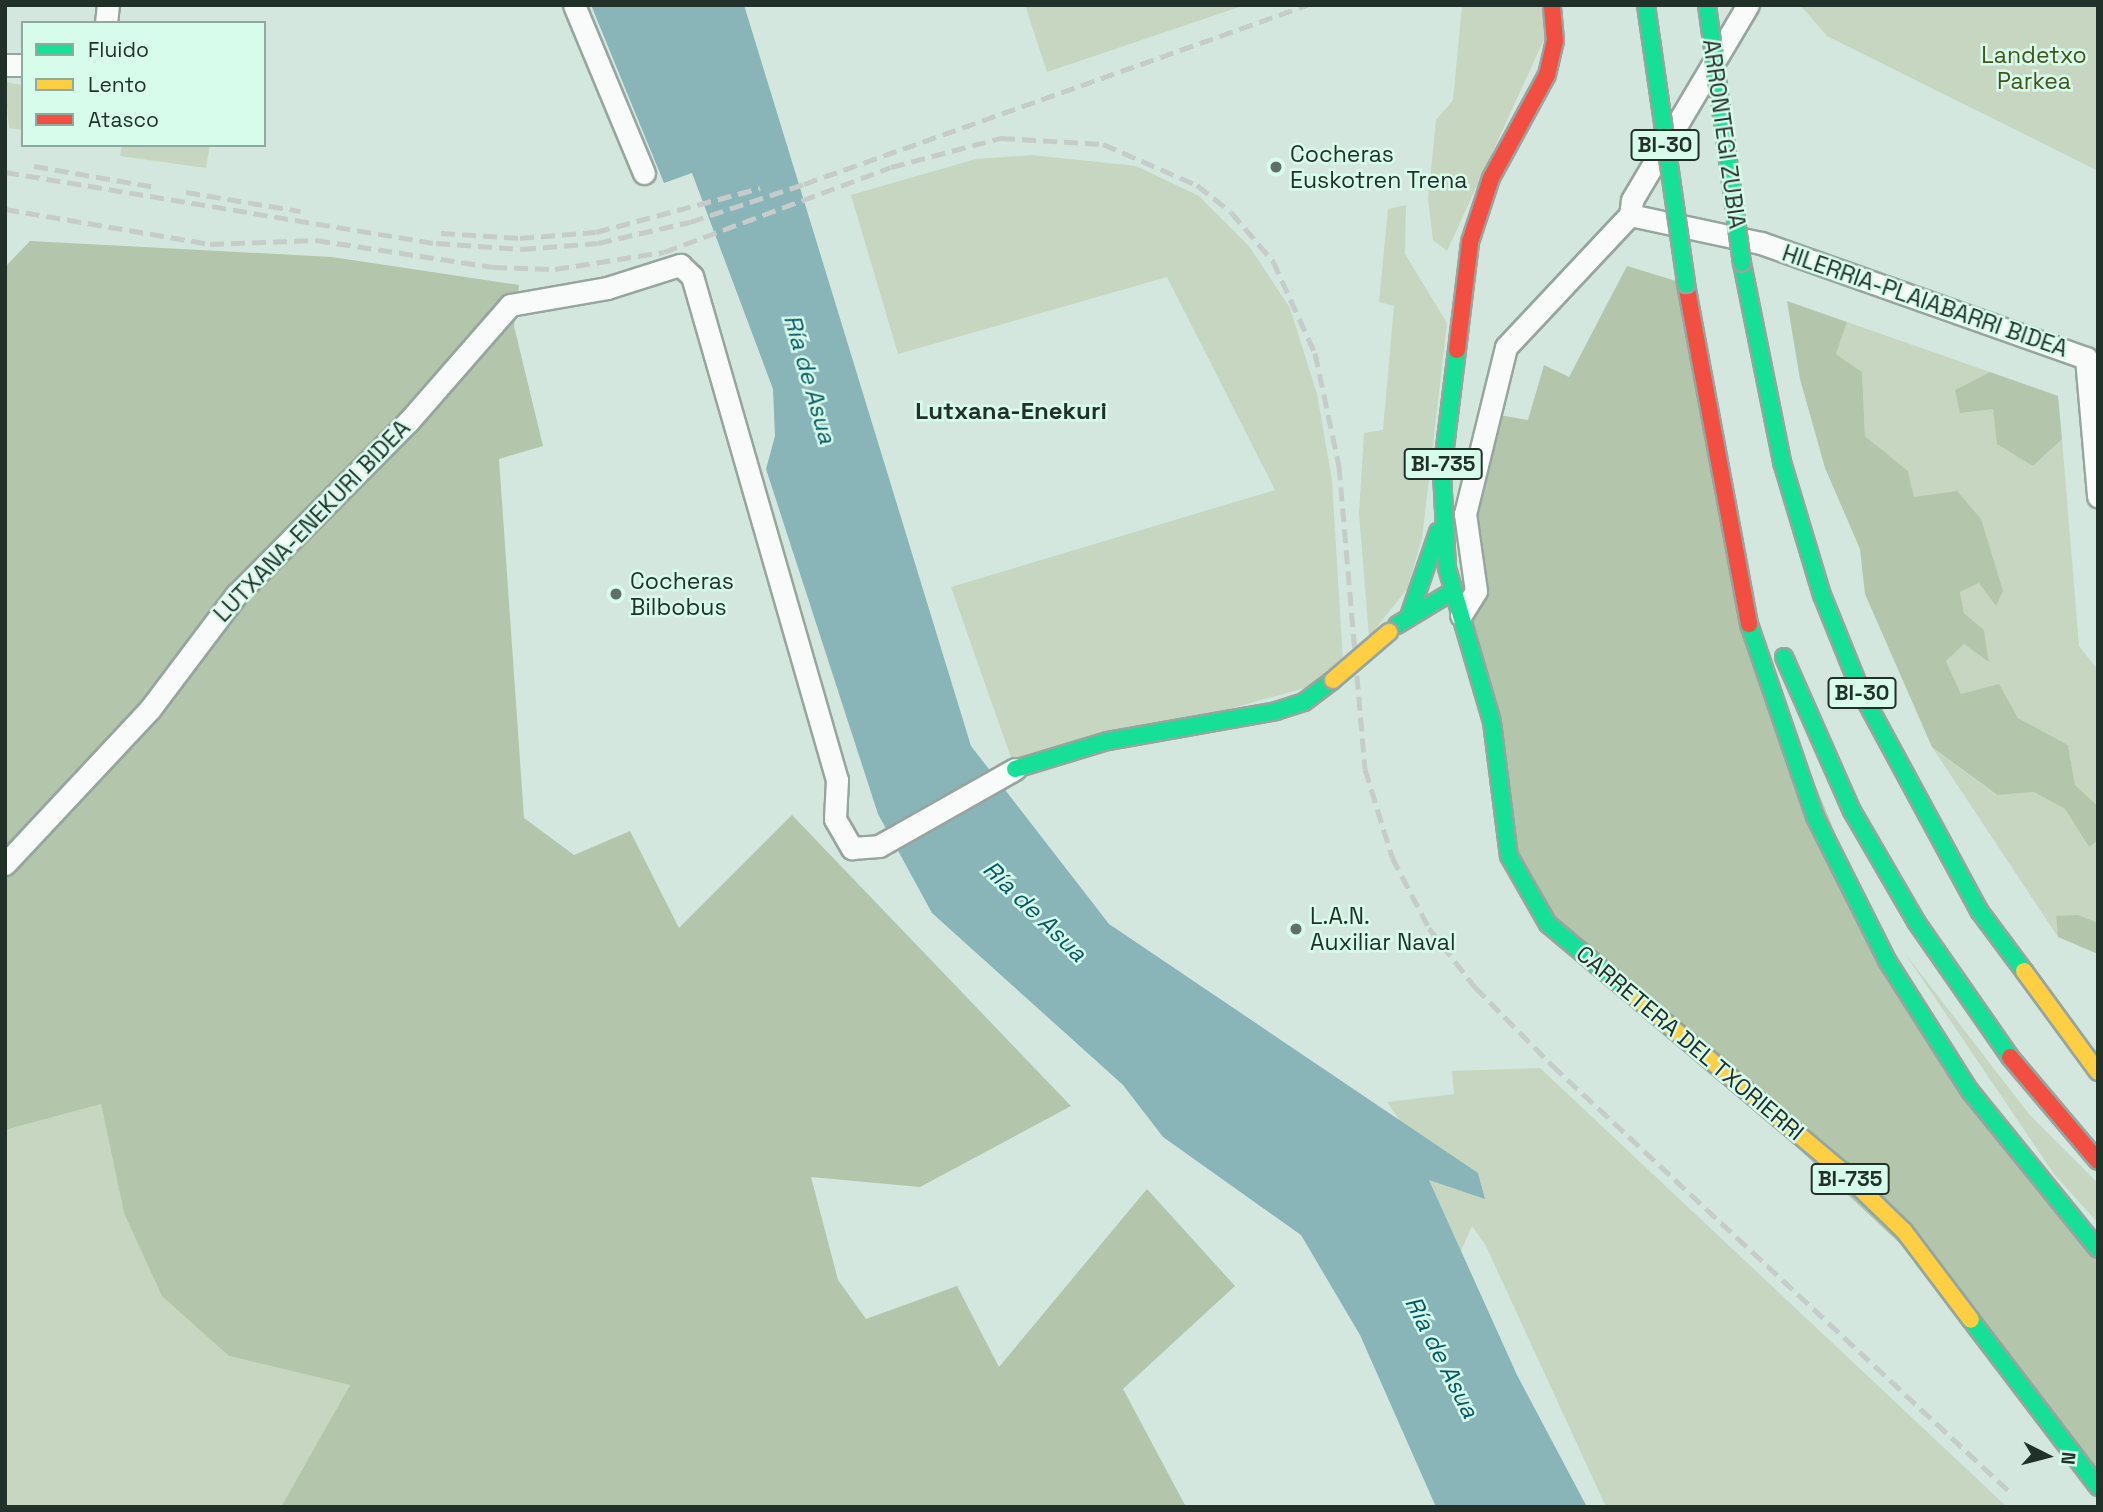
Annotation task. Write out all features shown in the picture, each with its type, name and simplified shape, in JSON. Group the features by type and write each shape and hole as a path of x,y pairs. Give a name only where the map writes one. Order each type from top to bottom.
{"main road":[{"name":"BI-735","path":"1461,615 1453,591 1442,520 1470,242 1491,178 1547,75 1555,41 1552,5"},
{"name":"BI-30","path":"1646,5 1686,284 1710,418 1766,610"},
{"name":"ARRONTEGI ZUBIA","path":"1707,5 1757,363 1822,595 1914,800 1980,912"},
{"path":"1710,418 1749,624 1815,817 1888,961 1970,1091 2098,1249"},
{"path":"1410,613 1442,520"},
{"path":"1010,772 1108,741 1276,711 1304,702 1334,680 1410,613 1453,591"},
{"name":"CARRETERA DEL TXORIERRI","path":"1461,615 1492,722 1508,856 1548,924 1841,1170 1904,1231 2098,1487"},
{"name":"BI-30","path":"1774,634 1852,811 1917,923 2004,1050 2098,1161"},
{"path":"1980,912 2089,1027"},
{"name":"BI-30","path":"1980,912 2098,1072"}],"street":[{"path":"574,5 644,173"},
{"path":"1461,615 1476,591 1465,514 1506,346 1630,215 1632,200 1748,5"},
{"name":"HILERRIA-PLAIABARRI BIDEA","path":"1630,215 1761,243 2086,358 2098,496"},
{"name":"LUTXANA-ENEKURI BIDEA","path":"5,864 150,709 236,595 408,422 510,305 688,267 837,780 835,819 852,848 879,846 1010,772"}],"green space":[{"path":"1025,5 1245,5 1047,72"},
{"path":"1462,5 1545,5 1548,31 1447,251 1433,240 1428,199 1436,120 1453,100"},
{"name":"Landetxo Parkea","path":"1800,5 2098,5 2098,171 1827,36"},
{"path":"5,82 21,85 21,130 9,128"},
{"path":"122,147 210,147 206,168 120,156"},
{"path":"1032,155 1136,166 1199,196 1249,246 1290,308 1317,394 1332,480 1343,661 1333,680 1015,769 951,587 1275,490 1167,277 898,354 851,195 976,159"},
{"path":"1406,205 1405,254 1447,323 1422,539 1407,589 1369,637 1359,513 1364,433 1383,430 1394,306 1379,302 1388,209"},
{"path":"30,241 332,257 519,285 514,326 543,446 499,459 524,818 574,855 630,831 679,928 792,815 1071,1106 920,1187 811,1177 838,1280 866,1319 957,1286 999,1367 1147,1189 1235,1286 1123,1389 1186,1507 281,1507 350,1385 229,1356 162,1296 124,1213 101,1104 5,1130 5,267"},
{"path":"1627,266 1686,284 1749,624 1888,962 2098,1249 2098,1487 1959,1299 1523,890 1461,615 1465,514 1499,415 1528,420 1544,365 1569,377"},
{"path":"1787,301 1847,322 1836,354 1862,372 1865,436 1908,471 1914,497 1957,491 1981,519 2003,591 1996,606 1979,583 1960,592 1964,613 1984,630 1989,662 1964,644 1946,661 1961,694 1999,684 2018,718 2068,745 2075,785 2098,806 2098,841 2089,847 2065,809 2034,792 1997,795 1932,747 1865,594 1860,549 1825,468 1800,379"},
{"path":"1847,322 1990,372 1955,390 1993,409 2033,466 2062,439 2079,646 2098,670 2098,806 2075,785 2068,745 2018,718 1999,685 1961,694 1946,661 1964,644 1989,661 1984,630 1964,613 1960,592 1979,583 1987,546 1981,519 1914,498 1908,471 1865,436 1862,372 1836,354"},
{"path":"1990,372 2058,396 2062,439 2033,466 1997,444 1993,409 1960,413 1955,390"},
{"path":"1932,747 1996,795 2034,792 2065,809 2089,847 2098,842 2098,923 2056,916 2058,937"},
{"path":"2078,915 2098,923 2098,954 2058,937 2056,916"},
{"path":"1904,952 2029,1114 2098,1183 2098,1223 2054,1174"},
{"path":"1540,1068 2007,1507 1606,1507 1486,1246 1472,1226 1461,1251 1429,1180 1444,1184 1387,1102 1454,1094 1452,1071"},
{"path":"101,1104 124,1213 229,1356 350,1385 281,1507 5,1507 5,1130"}],"water":[{"name":"Ría de Asua","path":"591,5 744,5 971,746 1109,924 1478,1173 1485,1199 1429,1180 1517,1375 1587,1507 1436,1507 1360,1335 1301,1235 1163,1137 1123,1085 932,913 878,814 766,469 775,436 773,389 692,173 664,183"}],"railway":[{"path":"5,172 436,243 522,249 598,243 690,222 804,184 1307,5"},
{"path":"5,209 210,244 316,240 493,267 555,269 664,252 891,167 1001,138 1103,144 1197,185 1231,212 1273,261 1315,353 1339,466 1365,769 1392,857 1429,928 1475,987 1552,1065 2011,1493"},
{"path":"34,166 155,187"},
{"path":"441,233 520,238 596,232 760,188"},
{"path":"186,192 300,211"}],"traffic: fast":[{"path":"1646,5 1686,284"},
{"path":"1707,5 1742,263"},
{"path":"1742,263 1782,462 1822,595 1862,694 1980,912 2024,971"},
{"path":"1457,350 1442,473 1447,568 1492,722 1509,856 1548,924 1627,990"},
{"path":"1410,613 1438,532"},
{"path":"1397,625 1453,591"},
{"path":"1749,624 1815,817 1888,962 1970,1091 2098,1249"},
{"path":"1784,657 1852,811 1917,923 2010,1057"},
{"path":"1015,769 1108,741 1276,711 1304,702 1333,680"},
{"path":"1971,1320 2098,1487"}],"traffic: slow":[{"path":"1333,680 1389,632"},
{"path":"2024,971 2098,1072"},
{"path":"1627,990 1841,1170 1904,1231 1971,1320"}],"traffic: jam":[{"path":"1457,350 1470,242 1491,178 1547,75 1555,41 1552,5"},
{"path":"1686,284 1749,624"},
{"path":"2010,1057 2098,1161"}],"place":[{"name":"Cocheras Euskotren Trena","path":"1276,167"},
{"name":"Cocheras Bilbobus","path":"616,594"},
{"name":"L.A.N. Auxiliar Naval","path":"1296,929"}],"district":[{"name":"Lutxana-Enekuri","path":"1011,411"}]}
